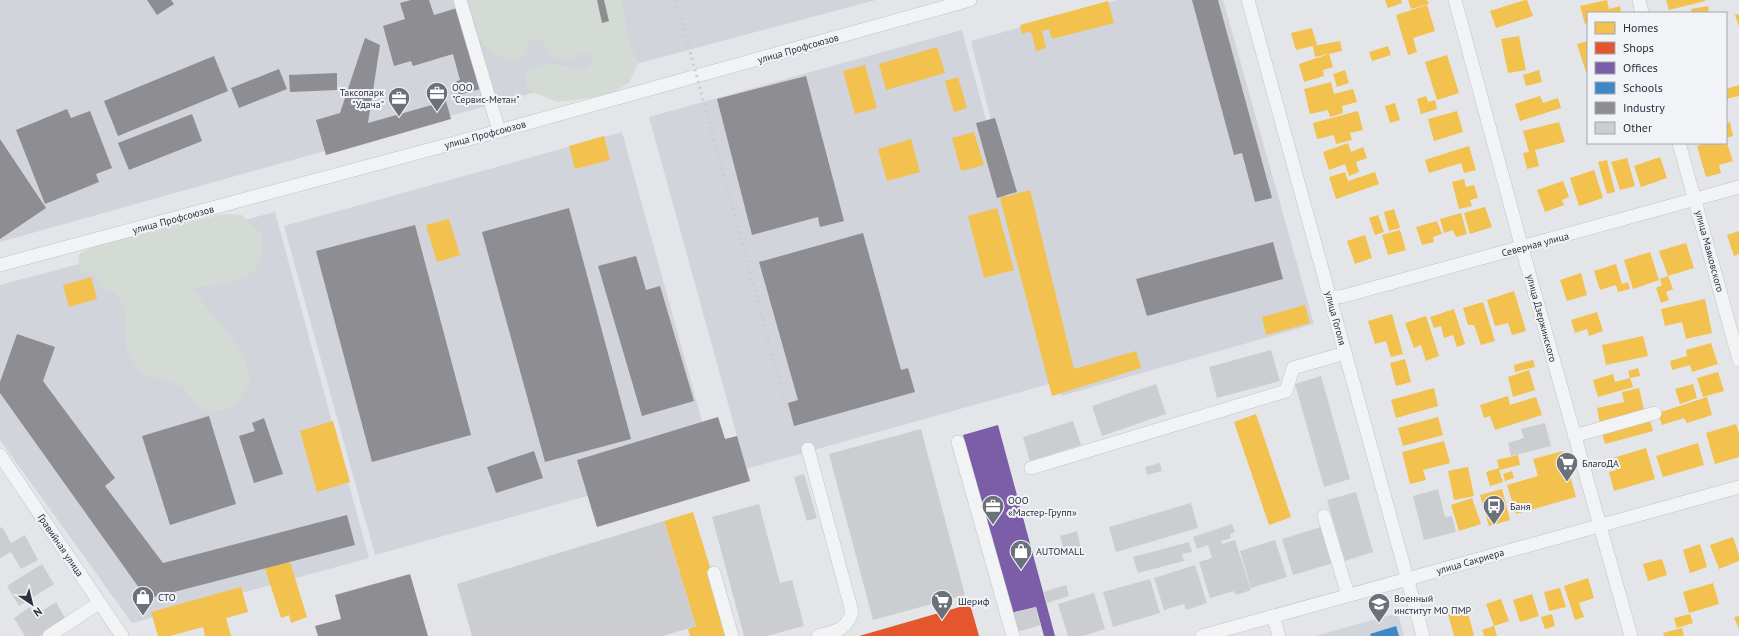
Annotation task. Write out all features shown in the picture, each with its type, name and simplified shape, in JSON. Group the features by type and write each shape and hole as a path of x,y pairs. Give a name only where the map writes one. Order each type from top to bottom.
{"street":[{"path":"460,0 499,131"},
{"name":"улица Профсоюзов","path":"0,266 499,131 970,0"},
{"name":"улица Гоголя","path":"1248,0 1423,636"},
{"name":"улица Дзержинского","path":"1455,0 1574,436 1631,636"},
{"path":"1639,0 1642,12"},
{"name":"улица Маяковского","path":"1679,144 1739,360"},
{"name":"Северная улица","path":"1331,298 1344,296 1739,188"},
{"path":"1031,468 1286,391 1293,368 1345,354"},
{"path":"1574,436 1655,413"},
{"path":"958,442 1014,636"},
{"path":"808,449 852,612 849,621 840,630 818,636"},
{"name":"Гравийная улица","path":"0,454 122,636"},
{"name":"улица Сакриера","path":"1202,636 1739,487"},
{"path":"1324,516 1348,595"},
{"path":"714,573 732,636"},
{"path":"49,636 99,603"},
{"path":"1273,616 1279,636"}],"shaded area":[{"path":"0,0 876,0 632,65 0,242"},
{"path":"468,0 621,0 630,45 638,64 629,83 612,93 583,99 557,102 528,90 525,71 548,63 583,70 593,64 589,54 582,53 571,61 550,56 540,38 530,40 526,52 519,61 498,55 490,51 483,43 475,25"},
{"path":"1118,0 1223,0 1314,324 1061,396 971,41"},
{"path":"962,30 1056,382 746,469 649,117"},
{"path":"622,132 713,461 375,555 284,226"},
{"path":"275,212 369,558 132,623 0,440 0,285"},
{"path":"222,214 242,215 261,234 263,251 257,266 242,278 232,282 192,289 217,321 226,329 245,358 250,379 243,393 233,406 224,410 208,411 198,406 182,386 164,379 140,373 126,347 126,321 124,308 116,294 102,288 95,274 80,270 78,256 82,252 95,246"},
{"name":"Военный институт МО ПМР","path":"1398,613 1404,636 1315,636"}],"building: Homes":[{"path":"1385,0 1401,0 1402,3 1388,8"},
{"path":"1408,0 1427,0 1429,4 1411,9"},
{"path":"1527,0 1533,16 1496,28 1490,11"},
{"path":"1607,0 1609,9 1620,6 1621,12 1587,12 1587,23 1585,24 1580,6"},
{"path":"1666,0 1705,0 1705,1 1669,10"},
{"path":"1108,1 1114,23 1052,39 1049,29 1042,31 1046,48 1036,51 1031,31 1022,34 1020,25"},
{"path":"1427,5 1435,31 1413,38 1417,52 1408,55 1396,15"},
{"path":"1708,6 1709,12 1692,12 1691,9"},
{"path":"1739,14 1739,27 1735,15"},
{"path":"1312,28 1317,45 1296,50 1291,33"},
{"path":"1519,36 1526,70 1508,73 1501,39"},
{"path":"1340,41 1342,51 1315,57 1313,46"},
{"path":"1587,41 1587,72 1586,72 1577,44"},
{"path":"1388,46 1391,55 1372,61 1369,52"},
{"path":"937,47 945,73 886,90 879,64"},
{"path":"1329,54 1333,67 1323,70 1324,76 1304,82 1299,64"},
{"path":"1447,55 1459,93 1437,100 1425,62"},
{"path":"865,65 877,108 855,114 843,71"},
{"path":"1345,70 1349,83 1337,87 1333,74"},
{"path":"1539,70 1542,82 1526,86 1523,75"},
{"path":"958,77 967,108 954,112 945,81"},
{"path":"1331,82 1334,94 1353,89 1357,102 1342,106 1343,113 1330,117 1328,110 1310,114 1304,89"},
{"path":"1739,85 1739,96 1727,99 1727,89"},
{"path":"1426,96 1428,102 1435,100 1437,109 1421,114 1417,99"},
{"path":"1540,96 1543,103 1558,98 1561,108 1520,121 1515,104"},
{"path":"1395,103 1400,120 1390,123 1385,106"},
{"path":"1358,111 1363,130 1350,133 1352,140 1336,144 1334,135 1317,139 1313,123"},
{"path":"1457,111 1463,132 1434,141 1428,119"},
{"path":"1559,122 1565,142 1535,150 1539,166 1527,169 1523,153 1529,152 1523,131"},
{"path":"1730,122 1733,136 1727,138 1727,123"},
{"path":"974,132 984,165 961,171 952,138"},
{"path":"604,136 610,160 575,169 569,146"},
{"path":"911,139 920,172 887,181 878,149"},
{"path":"1348,143 1351,152 1363,147 1367,158 1356,162 1359,172 1349,176 1345,164 1329,170 1323,152"},
{"path":"1727,143 1733,161 1719,165 1721,173 1706,177 1697,146 1704,144"},
{"path":"1469,146 1476,170 1464,173 1461,163 1429,173 1425,160"},
{"path":"1660,157 1667,178 1641,187 1634,166"},
{"path":"1627,158 1635,186 1620,190 1611,162"},
{"path":"1607,160 1615,192 1607,194 1598,162"},
{"path":"1594,170 1603,198 1579,206 1570,178"},
{"path":"1345,172 1348,181 1375,172 1379,184 1336,199 1329,177"},
{"path":"1464,179 1466,187 1474,185 1478,198 1470,200 1472,206 1459,209 1452,182"},
{"path":"1563,181 1569,197 1562,200 1564,205 1545,212 1537,190"},
{"path":"1030,190 1074,369 1136,351 1141,368 1052,396 1000,198"},
{"path":"1485,207 1492,227 1470,234 1464,213"},
{"path":"997,208 1014,270 984,278 968,216"},
{"path":"1394,209 1400,228 1389,231 1384,212"},
{"path":"1461,213 1467,234 1456,237 1453,230 1444,233 1440,219"},
{"path":"1378,215 1384,232 1375,235 1369,218"},
{"path":"449,219 460,255 437,262 426,225"},
{"path":"1437,221 1442,234 1433,237 1434,242 1422,245 1416,227"},
{"path":"1400,230 1406,250 1388,255 1382,235"},
{"path":"1739,231 1739,254 1734,256 1727,235"},
{"path":"1365,235 1372,258 1355,264 1347,241"},
{"path":"1686,243 1694,268 1668,276 1659,251"},
{"path":"1650,252 1659,280 1633,289 1624,260"},
{"path":"1616,264 1622,284 1628,282 1630,289 1618,292 1616,285 1600,290 1594,271"},
{"path":"1581,273 1587,295 1567,301 1560,280"},
{"path":"1668,276 1673,289 1666,292 1669,300 1661,303 1656,288 1662,285 1660,279"},
{"path":"91,277 97,299 69,307 63,285"},
{"path":"1514,291 1526,331 1512,335 1508,323 1495,326 1487,300"},
{"path":"1705,299 1712,333 1686,339 1682,322 1665,326 1661,309"},
{"path":"1483,302 1495,341 1481,345 1474,325 1468,325 1463,308"},
{"path":"1305,305 1310,323 1266,335 1262,317"},
{"path":"1454,309 1465,344 1457,347 1453,335 1444,338 1441,326 1434,328 1430,317"},
{"path":"1597,312 1603,331 1589,336 1587,329 1575,333 1571,320"},
{"path":"1392,314 1403,354 1391,357 1386,341 1375,344 1368,321"},
{"path":"1426,316 1439,356 1426,361 1421,345 1414,348 1405,323"},
{"path":"1643,336 1648,356 1606,365 1602,345"},
{"path":"1711,343 1718,364 1692,372 1690,365 1672,370 1670,361 1687,356 1686,350"},
{"path":"1405,359 1411,382 1396,386 1390,363"},
{"path":"1533,360 1535,367 1515,372 1514,365"},
{"path":"1638,368 1640,376 1630,378 1628,371"},
{"path":"1529,370 1535,390 1513,397 1508,377"},
{"path":"1718,372 1724,391 1703,397 1697,378"},
{"path":"1613,374 1615,382 1630,378 1633,387 1598,397 1593,380"},
{"path":"1693,384 1697,398 1680,404 1675,389"},
{"path":"1434,388 1438,406 1396,418 1391,400"},
{"path":"1639,388 1645,414 1600,424 1597,408 1624,402 1622,392"},
{"path":"1508,396 1510,405 1536,397 1542,415 1495,430 1490,416 1484,418 1480,405"},
{"path":"1707,397 1712,415 1687,423 1684,418 1662,425 1658,413"},
{"path":"1256,414 1291,517 1269,525 1234,422"},
{"path":"1438,417 1443,435 1403,446 1398,428"},
{"path":"1649,417 1653,431 1605,444 1601,429"},
{"path":"333,421 350,482 317,492 300,431"},
{"path":"1736,424 1739,433 1739,457 1715,464 1706,433"},
{"path":"1444,441 1450,463 1423,470 1426,480 1410,484 1402,452"},
{"path":"1698,443 1704,465 1663,477 1656,456"},
{"path":"1646,448 1655,479 1614,491 1609,472 1616,470 1613,458"},
{"path":"1563,451 1576,497 1516,514 1507,485 1538,476 1533,459"},
{"path":"1518,455 1520,465 1499,470 1503,482 1490,486 1486,472 1499,468 1497,460"},
{"path":"1468,467 1474,496 1454,500 1448,471"},
{"path":"1512,471 1514,478 1505,481 1503,474"},
{"path":"1502,489 1510,520 1489,526 1480,495"},
{"path":"1472,498 1481,524 1459,531 1451,505"},
{"path":"693,512 731,636 690,636 688,629 696,626 664,521"},
{"path":"1733,537 1739,555 1739,561 1719,569 1710,545"},
{"path":"1700,544 1707,567 1690,573 1683,550"},
{"path":"1662,559 1667,575 1648,581 1643,564"},
{"path":"290,562 307,617 291,623 289,615 281,618 265,568"},
{"path":"1588,578 1594,598 1579,603 1584,617 1575,620 1564,586"},
{"path":"1713,583 1719,604 1689,613 1683,592"},
{"path":"241,587 248,612 226,618 231,636 205,636 203,627 170,636 158,636 151,612"},
{"path":"1560,588 1566,607 1549,611 1544,592"},
{"path":"1532,594 1539,616 1520,622 1513,600"},
{"path":"1501,599 1509,621 1494,626 1486,604"},
{"path":"1467,609 1474,636 1454,636 1448,614"},
{"path":"1552,614 1555,626 1545,629 1541,617"},
{"path":"1690,614 1693,623 1677,628 1674,618"},
{"path":"1739,616 1739,630 1734,617"},
{"path":"1494,626 1497,636 1484,636 1482,630"},
{"path":"1682,628 1684,636 1664,636 1663,633"}],"building: Shops":[{"name":"Шериф","path":"970,604 979,636 859,636"}],"building: Offices":[{"path":"998,425 1055,636 1044,636 1036,607 1011,613 963,435"}],"building: Schools":[{"path":"1396,626 1399,636 1371,636 1370,634"}],"building: Industry":[{"path":"147,0 171,0 174,4 157,15"},
{"path":"411,0 429,0 434,15 457,8 480,89 459,95 455,82 460,80 453,54 413,66 411,61 394,66 383,26 405,19 400,3"},
{"path":"597,0 604,0 609,21 602,23"},
{"path":"1192,0 1218,0 1272,198 1255,202 1242,153 1234,155"},
{"path":"365,38 380,45 368,123 446,101 451,119 326,155 316,120 340,113"},
{"path":"214,56 228,91 118,136 104,101"},
{"path":"279,69 287,89 239,108 231,88"},
{"path":"337,73 337,90 290,92 289,75"},
{"path":"806,76 844,221 820,227 818,217 752,235 717,99"},
{"path":"67,109 71,118 90,111 112,168 96,174 99,182 45,204 16,130"},
{"path":"192,114 202,141 129,170 118,143"},
{"path":"995,118 1017,192 997,198 976,123"},
{"path":"0,139 46,208 0,239"},
{"path":"569,208 631,439 545,462 482,232"},
{"path":"415,225 471,435 372,462 316,251"},
{"path":"863,233 901,370 908,368 915,392 794,426 788,403 798,400 759,262"},
{"path":"1273,242 1283,279 1147,316 1136,279"},
{"path":"636,256 646,290 660,286 694,401 642,416 598,266"},
{"path":"17,334 55,347 43,381 115,478 105,486 163,563 347,515 355,545 147,599 0,393 0,382"},
{"path":"209,416 236,504 170,525 142,436"},
{"path":"718,417 725,439 737,436 750,481 597,527 577,460"},
{"path":"264,418 283,474 254,483 239,436 255,431 252,423"},
{"path":"534,451 543,478 496,493 487,467"},
{"path":"410,574 428,636 318,636 315,626 341,619 335,595"}],"building: Other":[{"path":"1271,350 1280,381 1217,398 1209,367"},
{"path":"1321,376 1350,479 1324,487 1295,384"},
{"path":"1156,384 1166,414 1102,436 1092,406"},
{"path":"1073,421 1081,445 1030,461 1023,437"},
{"path":"1545,423 1551,446 1511,456 1508,443 1524,438 1521,429"},
{"path":"921,429 965,595 873,620 829,454"},
{"path":"1160,463 1162,471 1147,475 1145,467"},
{"path":"804,474 817,518 807,521 794,477"},
{"path":"1438,489 1445,517 1452,516 1456,532 1424,540 1413,496"},
{"path":"1356,492 1373,552 1345,561 1327,500"},
{"path":"1191,503 1198,528 1116,552 1109,527"},
{"path":"759,504 780,583 792,580 804,626 767,636 744,636 712,517"},
{"path":"664,521 696,626 663,636 472,636 457,584"},
{"path":"1232,524 1235,532 1230,534 1231,538 1221,541 1222,544 1235,540 1251,590 1236,595 1234,591 1210,598 1199,562 1212,558 1208,545 1197,549 1193,537"},
{"path":"2,527 11,543 25,535 38,560 21,569 11,552 0,558 0,528"},
{"path":"1321,527 1333,563 1293,575 1282,539"},
{"path":"1077,531 1082,553 1066,557 1060,536"},
{"path":"1275,540 1287,577 1251,588 1240,551"},
{"path":"1189,542 1192,552 1182,554 1184,561 1138,573 1133,557"},
{"path":"42,564 54,584 19,606 7,586"},
{"path":"1195,565 1207,603 1186,610 1184,604 1164,610 1154,578"},
{"path":"1150,579 1160,613 1113,627 1103,592"},
{"path":"1066,585 1069,596 1047,603 1044,592"},
{"path":"1094,593 1105,629 1083,636 1068,636 1058,604"},
{"path":"56,602 66,620 40,636 25,636 14,618 30,607 35,615"},
{"path":"1036,607 1041,625 1017,632 1011,613"}],"railway":[{"path":"676,0 788,412"}],"place":[{"name":"ООО \"Сервис-Метан\"","path":"437,112"},
{"name":"Таксопарк \"Удача\"","path":"399,118"},
{"name":"БлагоДА","path":"1567,482"},
{"name":"ООО «Мастер-Групп»","path":"993,526"},
{"name":"Баня","path":"1494,526"},
{"name":"AUTOMALL","path":"1021,570"},
{"name":"СТО","path":"143,616"},
{"name":"Шериф","path":"942,620"},
{"name":"Военный институт МО ПМР","path":"1379,624"}]}
